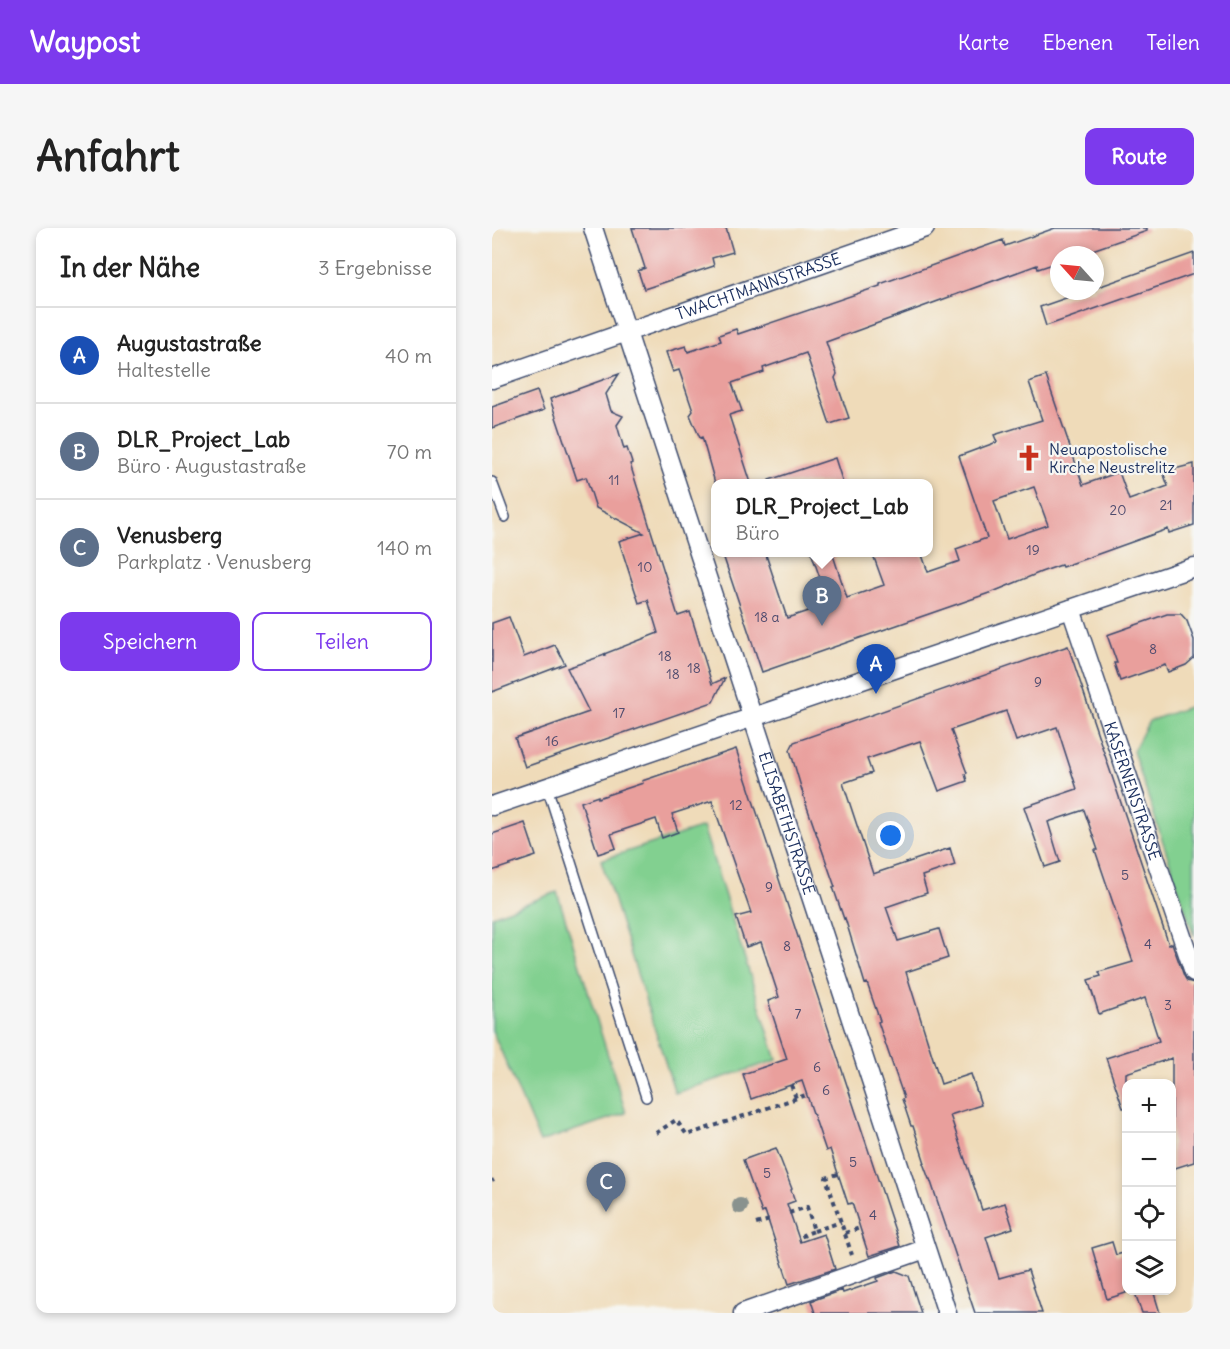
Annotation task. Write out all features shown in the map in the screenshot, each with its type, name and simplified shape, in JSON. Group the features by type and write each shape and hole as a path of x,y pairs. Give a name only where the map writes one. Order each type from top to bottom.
{"street":[{"name":"ELISABETHSTRASSE","path":"593,228 947,1313"},
{"name":"TWACHTMANNSTRASSE","path":"626,332 925,228"},
{"path":"492,379 626,332"},
{"path":"492,806 1194,567"},
{"name":"KASERNENSTRASSE","path":"1071,609 1194,972"},
{"path":"743,1313 926,1249"}],"lane":[{"path":"492,482 505,517"},
{"path":"547,787 646,1097"}],"path":[{"path":"791,1085 796,1098"},
{"path":"656,1133 676,1120 687,1135 806,1095"},
{"path":"838,1174 826,1178 847,1239"},
{"path":"789,1213 807,1207 814,1231"},
{"path":"756,1224 770,1220"},
{"path":"805,1240 804,1235 841,1222"},
{"path":"845,1233 860,1228"}],"green space":[{"path":"1194,705 1194,936 1133,751 1149,721"},
{"path":"703,827 777,1060 675,1093 601,860"},
{"path":"557,892 626,1113 540,1142 492,1030 492,916"}],"building":[{"path":"632,228 726,228 733,252 712,258 714,266 644,289 638,271 645,268"},
{"path":"1055,228 1147,228 1147,231 1104,246 1050,246 1050,265 1038,269 1037,265 826,342 837,374 835,378 849,418 830,424 806,353 763,368 764,372 732,383 742,411 729,415 750,479 714,479 702,437 700,438 690,415 693,411 679,370 673,372 666,352 686,346 688,352 721,341 719,335 736,329 738,334 880,286 880,284 1003,240 1005,246"},
{"path":"1194,253 1194,274 1046,326 1040,307 1060,300 1104,300 1104,285"},
{"path":"619,374 606,394 611,411 623,416 617,425 624,449 627,448 632,463 630,464 678,616 690,612 712,684 725,678 713,702 525,767 515,738 589,712 567,668 658,633 648,600 639,603 619,541 644,533 596,508 586,477 577,480 550,399"},
{"path":"1046,376 1083,485 1119,472 1129,500 1168,486 1163,472 1194,464 1194,525 1169,533 1168,529 1062,567 1061,565 995,591 762,672 724,557 767,557 787,618 829,604 813,557 834,557 847,598 884,585 874,557 923,557 928,572 960,561 956,549 987,538 959,456 997,442 994,435 1042,420 1029,382","holes":["1034,487 1048,525 1007,539 994,501"]},
{"path":"537,391 544,410 492,428 492,407"},
{"path":"835,458 842,479 772,479"},
{"path":"1167,614 1181,614 1187,621 1194,640 1194,658 1186,665 1168,672 1165,665 1120,681 1114,663 1117,663 1107,635"},
{"path":"509,617 524,657 555,645 565,664 492,692 492,623"},
{"path":"1068,646 1169,945 1172,943 1187,981 1194,983 1194,1162 1176,1168 1176,1079 1172,1079 1172,1058 1126,1073 1126,1079 1122,1079 1122,1105 1106,1058 1159,1041 1145,998 1099,1014 1088,980 1101,976 1099,972 1133,962 1095,850 1098,850 1084,810 1048,822 1060,862 1045,867 1024,807 1077,789 1057,727 1016,741 1006,711 951,730 967,773 965,774 967,781 939,791 920,741 867,759 872,773 843,783 873,874 950,848 955,865 922,876 927,893 886,907 898,941 939,929 948,958 906,972 941,1084 971,1074 981,1105 950,1115 982,1210 1005,1203 1013,1228 986,1237 999,1278 1028,1270 1042,1313 975,1313 923,1163 925,1163 878,1022 880,1021 867,983 865,984 806,804 790,750 794,742"},
{"path":"736,749 900,1246 869,1256 852,1203 848,1204 830,1149 826,1151 802,1081 751,1099 743,1074 787,1059 768,1001 779,997 761,942 746,947 736,917 751,913 712,801 672,814 678,832 662,838 656,819 611,834 616,848 598,854 581,802 643,783 642,781"},
{"path":"525,823 536,856 492,871 492,834"},
{"path":"776,1148 792,1189 795,1201 787,1204 800,1242 824,1234 835,1269 789,1284 765,1211 762,1213 743,1160"},
{"path":"1112,1242 1116,1255 1122,1253 1122,1294 1107,1299 1092,1248"},
{"path":"896,1271 909,1276 921,1313 815,1313 811,1301 878,1281 877,1278"},
{"path":"1136,1295 1155,1295 1160,1313 1142,1313"}],"place":[{"name":"Neuapostolische Kirche Neustrelitz","path":"1029,458"},
{"name":"DLR_Project_Lab","path":"822,626"},
{"name":"Augustastraße","path":"876,694"},
{"name":"Venusberg","path":"606,1212"}]}
